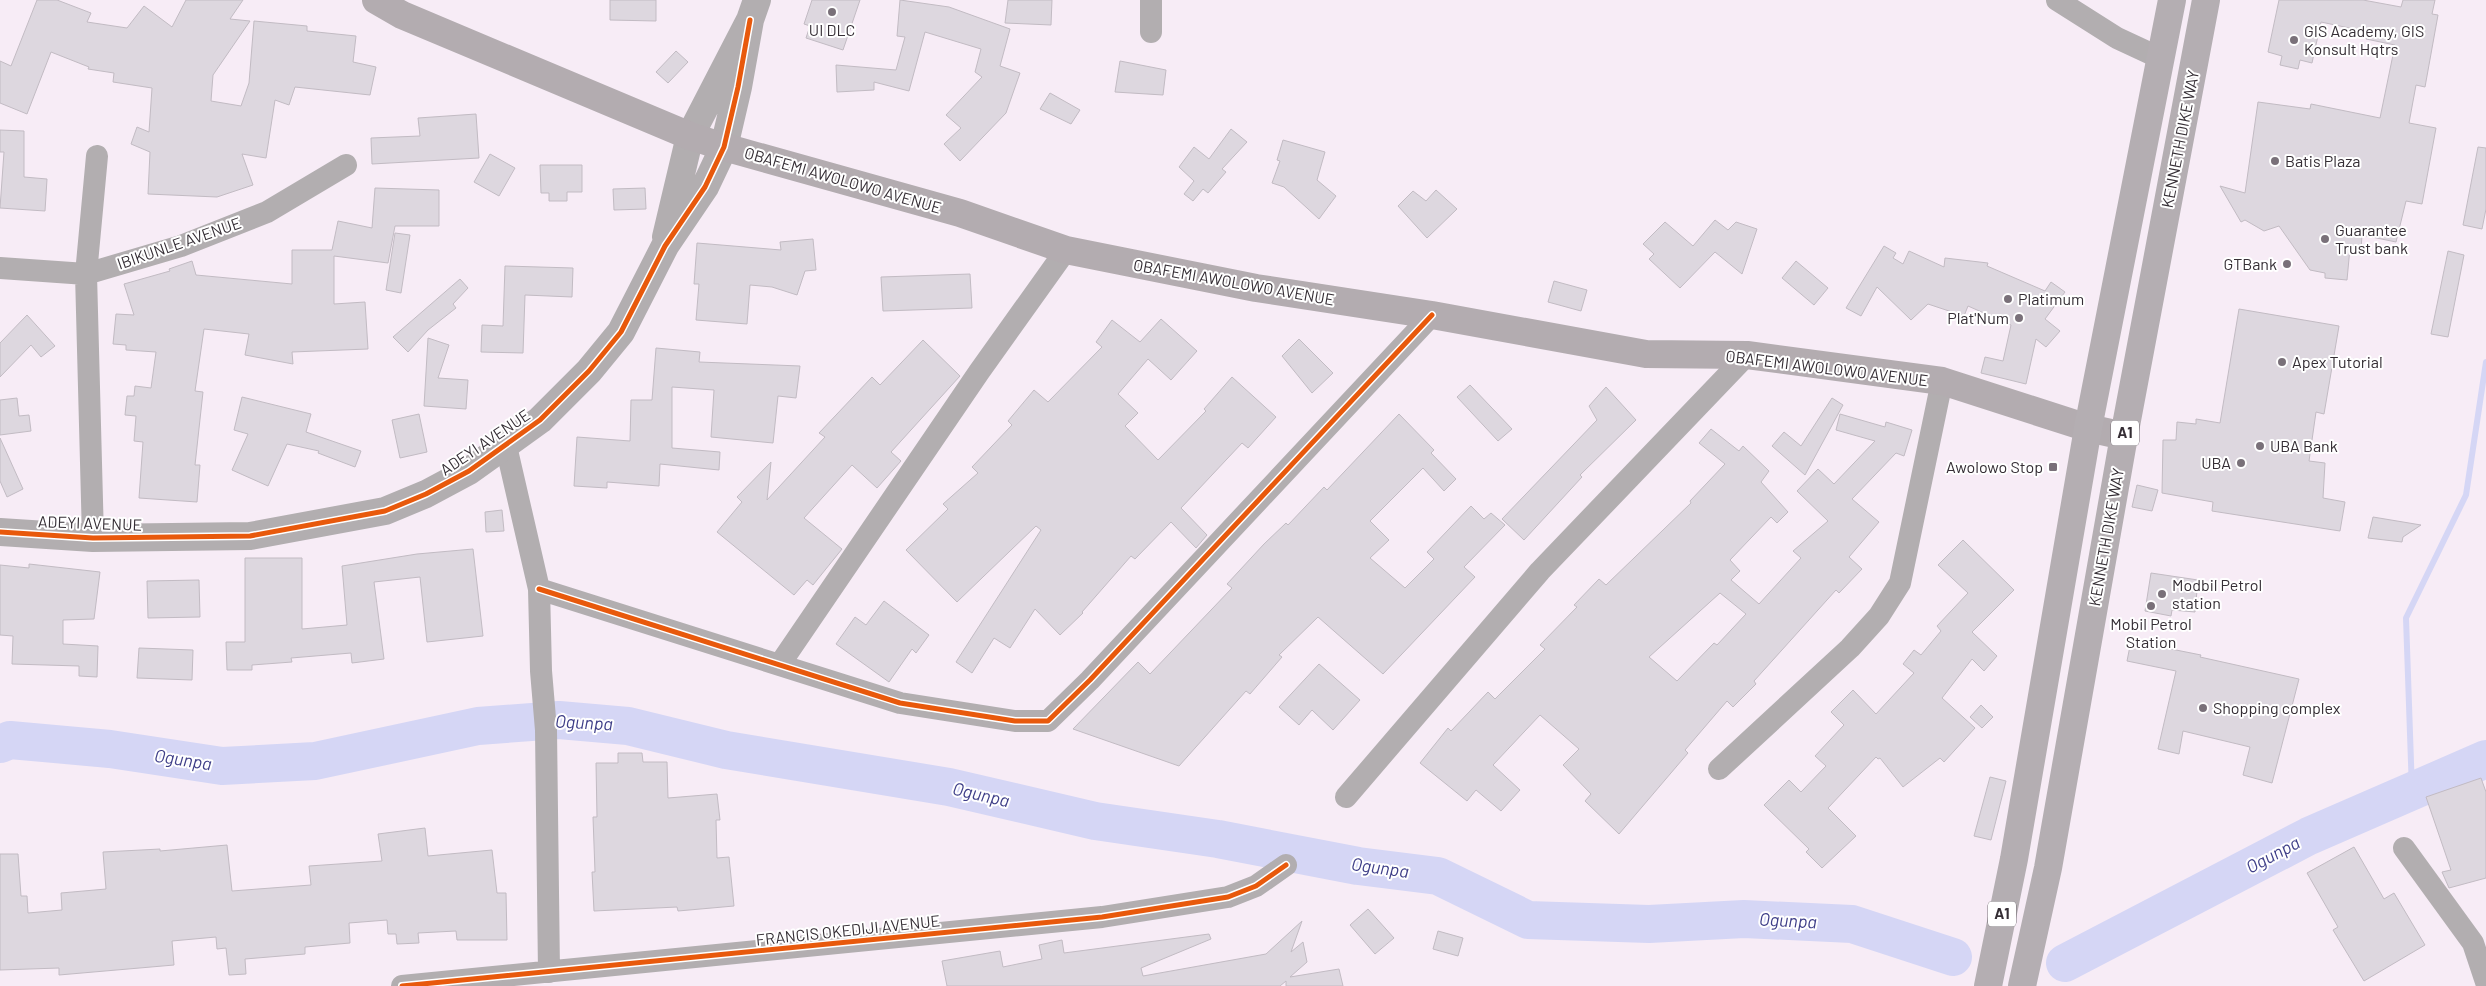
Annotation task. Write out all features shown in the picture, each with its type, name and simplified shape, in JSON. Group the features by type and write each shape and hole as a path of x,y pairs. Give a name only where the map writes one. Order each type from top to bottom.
{"highway":[{"name":"A1","path":"1989,978 2014,859 2088,428 2172,0"},
{"name":"KENNETH DIKE WAY","path":"2023,982 2048,868 2124,436 2206,0"}],"main road":[{"name":"OBAFEMI AWOLOWO AVENUE","path":"376,0 402,15 690,136 960,213 1066,250 1256,288 1432,315 1646,354 1747,355 1942,381 2088,428 2124,436"}],"street":[{"path":"1151,0 1151,32"},
{"path":"2057,0 2117,38 2160,58"},
{"name":"ADEYI AVENUE","path":"665,246 670,212 690,136 753,10"},
{"name":"ADEYI AVENUE","path":"0,532 92,538 250,536 385,511 426,494 469,471 506,446 540,420 590,370 621,332 665,246 705,187 724,147 753,10"},
{"path":"92,538 86,274 97,156"},
{"name":"IBIKUNLE AVENUE","path":"0,268 86,274 181,246 267,212 346,165"},
{"path":"780,664 979,372 1066,250"},
{"path":"539,589 900,703 1015,721 1048,721 1090,680 1432,315"},
{"path":"1346,797 1540,571 1747,355"},
{"path":"1719,769 1850,648 1879,616 1900,583 1942,381"},
{"path":"506,446 539,589 541,671 546,730 549,972"},
{"path":"2404,848 2480,942 2486,982"},
{"name":"FRANCIS OKEDIJI AVENUE","path":"402,986 1102,917 1228,897 1256,886 1286,864"}],"building":[{"path":"37,0 57,0 91,13 87,22 127,28 144,6 172,27 186,0 243,0 230,19 250,21 213,75 211,101 241,106 249,83 254,21 307,26 307,31 356,36 353,62 376,67 370,95 295,87 289,105 275,100 266,158 242,154 253,185 217,197 148,194 150,152 131,144 137,127 149,132 152,88 113,82 114,73 88,69 89,67 51,52 27,114 0,103 0,61 11,66"},
{"path":"610,0 656,0 656,21 610,20"},
{"name":"UI DLC","path":"812,0 860,0 843,50 806,38 810,26 804,24"},
{"path":"900,0 949,7 1010,29 1000,66 1020,73 1006,113 960,161 944,144 961,128 946,115 982,77 975,72 981,49 925,32 909,91 874,82 874,90 837,92 836,65 896,70 905,37 897,36"},
{"path":"1008,0 1052,0 1051,25 1005,23"},
{"path":"2279,0 2363,0 2401,7 2403,0 2435,0 2432,14 2438,15 2425,87 2416,85 2409,123 2436,128 2422,204 2406,201 2396,242 2362,235 2361,250 2350,248 2347,280 2325,278 2325,273 2310,270 2279,226 2264,231 2245,220 2241,222 2220,186 2245,193 2258,102 2310,109 2311,104 2380,118 2395,45 2366,39 2368,32 2321,22 2312,63 2300,60 2298,69 2280,65 2282,56 2268,52"},
{"path":"676,51 688,62 668,83 656,72"},
{"path":"1120,61 1166,70 1163,95 1115,92"},
{"path":"1050,93 1080,110 1071,124 1040,109"},
{"path":"476,114 479,158 372,164 371,138 420,136 418,118"},
{"path":"1231,129 1247,142 1222,169 1226,172 1208,193 1203,189 1193,201 1184,194 1194,181 1179,167 1194,147 1209,159"},
{"path":"0,130 24,131 24,177 47,179 45,211 0,208 4,152 0,152"},
{"path":"1283,140 1325,152 1317,180 1336,196 1319,219 1284,187 1272,183 1280,161 1277,160"},
{"path":"2478,147 2486,148 2486,209 2482,229 2463,225"},
{"path":"490,154 515,168 499,196 474,182"},
{"path":"540,165 582,165 582,192 567,192 567,201 549,201 549,193 541,193"},
{"path":"375,188 439,190 439,226 395,226 388,263 334,256 334,304 365,302 368,349 292,352 293,364 245,355 249,334 204,329 195,391 203,392 195,465 200,465 197,502 139,498 143,442 134,441 136,416 125,415 127,396 134,396 135,386 151,388 156,352 126,350 126,345 113,344 116,314 134,315 124,284 170,271 169,269 192,261 196,275 292,284 292,250 332,250 338,221 372,228"},
{"path":"645,188 646,209 614,210 613,189"},
{"path":"1436,190 1457,209 1427,238 1398,206 1413,191 1426,201"},
{"path":"1715,220 1728,230 1736,222 1757,229 1742,274 1715,252 1680,288 1649,259 1654,254 1643,244 1665,222 1693,246"},
{"path":"395,233 410,235 401,293 386,290"},
{"path":"813,239 816,270 805,271 797,295 772,287 750,285 747,324 696,320 699,284 694,284 697,243 781,250 780,242"},
{"path":"1884,246 1896,253 1893,258 1903,264 1909,251 1944,267 1945,258 1988,263 1987,266 2045,291 2051,282 2065,292 2045,319 2060,331 2046,347 2036,339 2026,384 1981,373 1985,357 2003,361 2011,325 1968,306 1964,316 1928,304 1911,320 1877,287 1861,316 1846,308"},
{"path":"2448,251 2464,255 2448,337 2431,334"},
{"path":"1796,261 1828,288 1814,305 1782,278"},
{"path":"505,266 573,268 572,297 525,295 523,353 481,352 482,325 503,326"},
{"path":"970,274 972,308 883,311 881,277"},
{"path":"460,279 468,288 453,304 456,308 428,330 408,352 393,337"},
{"path":"1554,281 1587,290 1581,311 1548,302"},
{"path":"2239,309 2339,326 2324,414 2316,412 2309,461 2325,463 2323,498 2345,502 2340,531 2212,511 2213,502 2162,493 2163,440 2176,440 2177,422 2196,424 2196,419 2220,423"},
{"path":"27,315 55,346 41,357 31,345 0,377 0,343"},
{"path":"1161,319 1197,351 1171,380 1148,359 1118,394 1138,413 1125,426 1158,460 1206,411 1204,409 1232,377 1276,417 1248,448 1242,443 1181,508 1207,535 1196,548 1171,522 1135,559 1131,556 1083,613 1060,635 1035,609 1010,648 994,638 972,673 956,662 1041,530 1036,526 957,602 906,550 948,509 943,504 978,473 972,467 1012,425 1008,421 1034,390 1048,402 1102,347 1096,342 1112,320 1140,342"},
{"path":"428,338 449,345 438,378 468,380 466,409 424,406"},
{"path":"1299,339 1333,373 1312,393 1282,356"},
{"path":"923,340 960,376 891,452 901,461 877,488 852,465 804,518 842,549 813,585 807,580 794,595 717,532 742,502 737,497 771,462 767,500 825,437 819,433 872,377 880,385"},
{"path":"656,348 700,352 699,362 800,366 796,398 778,396 773,443 711,437 714,390 672,387 672,448 720,452 719,470 660,464 659,486 607,482 607,488 574,486 577,437 630,441 631,400 652,400"},
{"path":"1470,385 1512,429 1498,441 1457,397"},
{"path":"1606,387 1636,420 1580,475 1582,477 1524,540 1502,519 1597,420 1589,406"},
{"path":"242,397 311,414 306,432 361,451 355,467 318,453 319,451 287,444 268,486 232,470 248,434 234,430"},
{"path":"17,398 19,416 29,415 31,431 0,435 0,400"},
{"path":"1832,398 1843,405 1805,475 1772,446 1784,432 1801,446"},
{"path":"419,414 427,452 400,458 392,420"},
{"path":"1399,414 1434,450 1431,453 1456,479 1444,491 1423,468 1370,521 1389,540 1370,558 1405,588 1434,559 1427,552 1471,506 1484,519 1491,513 1505,525 1464,567 1475,577 1383,674 1318,617 1279,655 1282,657 1250,694 1246,691 1179,766 1073,729 1138,662 1150,674 1232,588 1227,584 1264,544 1286,523 1288,525 1324,487 1327,490"},
{"path":"1840,414 1885,427 1886,422 1912,430 1904,456 1896,453 1852,499 1879,522 1849,557 1862,569 1839,593 1836,590 1754,681 1756,684 1733,707 1727,701 1685,750 1688,753 1619,834 1585,801 1591,794 1563,765 1579,749 1540,715 1493,765 1520,790 1501,811 1476,790 1467,801 1420,763 1448,728 1451,731 1488,692 1495,699 1545,649 1540,645 1577,607 1574,605 1599,579 1606,585 1691,503 1690,501 1725,464 1699,443 1711,429 1739,451 1743,446 1769,471 1761,482 1788,512 1777,523 1771,517 1730,560 1740,571 1731,580 1759,604 1801,558 1793,551 1828,521 1797,491 1818,469 1834,484 1875,441 1836,430","holes":["1720,593 1746,614 1717,645 1714,643 1677,681 1649,657"]},
{"path":"0,438 23,489 7,497 0,481"},
{"path":"2137,485 2158,490 2152,511 2132,507"},
{"path":"502,510 504,531 486,532 485,512"},
{"path":"2373,517 2421,525 2403,537 2402,542 2368,538"},
{"path":"1963,540 2014,590 1972,632 1997,656 1984,671 1972,659 1942,698 1975,728 1944,762 1940,758 1903,787 1880,758 1876,757 1828,808 1856,836 1822,868 1806,852 1809,849 1764,805 1789,780 1801,792 1826,766 1815,756 1844,725 1831,712 1853,690 1876,714 1914,673 1903,664 1914,650 1921,655 1941,631 1937,626 1968,593 1938,565"},
{"path":"473,549 483,636 427,642 420,577 374,582 384,659 352,663 351,653 291,658 292,662 252,665 252,670 227,670 226,642 245,642 245,558 302,558 302,629 347,625 342,566 417,554"},
{"path":"29,564 100,572 94,619 63,620 63,644 98,646 97,677 79,676 79,666 12,664 13,636 0,635 0,565 29,568"},
{"path":"2151,573 2198,580 2195,612 2172,610 2171,616 2145,611"},
{"path":"199,580 200,617 148,618 147,581"},
{"path":"884,601 929,635 916,653 912,649 889,682 836,644 855,617 866,625"},
{"path":"2131,641 2201,655 2200,657 2299,679 2272,783 2243,775 2250,747 2183,731 2179,754 2158,749 2176,671 2127,661"},
{"path":"139,648 193,650 192,680 137,678"},
{"path":"1319,664 1360,700 1333,730 1312,710 1299,725 1279,707"},
{"path":"1981,705 1993,717 1982,728 1970,717"},
{"path":"618,753 642,753 643,762 667,762 668,798 717,794 720,820 716,820 717,858 729,857 734,906 678,911 677,907 594,911 592,872 595,872 593,817 597,817 596,763 618,763"},
{"path":"1990,777 2006,781 1991,840 1974,836"},
{"path":"2481,778 2486,792 2486,878 2449,888 2442,872 2451,870 2426,797"},
{"path":"425,828 428,856 492,850 497,893 506,893 507,940 457,940 456,931 418,933 419,943 397,944 396,934 388,934 387,920 349,923 350,943 305,947 305,954 245,959 246,974 229,975 226,948 217,949 216,937 172,941 174,965 59,975 59,968 0,970 0,854 18,854 21,896 27,896 28,913 62,910 61,893 106,889 103,852 160,849 160,851 227,845 232,891 311,885 309,866 382,861 378,834"},
{"path":"2354,847 2384,899 2394,893 2425,945 2364,981 2333,930 2338,927 2307,873"},
{"path":"1368,909 1394,938 1375,954 1350,925"},
{"path":"1302,921 1291,952 1303,942 1307,962 1290,977 1339,969 1343,986 1286,986 1286,981 1280,986 947,986 942,961 1000,951 1003,967 1042,959 1039,945 1062,940 1064,953 1209,934 1211,939 1141,968 1143,976 1266,954"},
{"path":"1438,931 1463,938 1458,956 1433,949"}],"waterway":[{"path":"2412,791 2406,618 2466,495 2486,362"},
{"name":"Ogunpa","path":"0,744 10,740 110,749 222,766 315,761 478,726 559,720 628,726 726,750 949,787 1095,821 1218,839 1358,866 1438,876 1528,920 1649,924 1744,919 1852,924 1953,957"},
{"name":"Ogunpa","path":"2065,963 2309,836 2486,759"}],"cycle path":[{"path":"0,532 93,538 250,536 385,511 426,494 469,471 540,420 589,371 621,332 665,246 705,187 724,147 738,87 750,20"},
{"path":"539,589 900,703 1015,721 1048,721 1090,680 1432,315"},
{"path":"402,986 1102,917 1228,897 1256,886 1286,865"}],"place":[{"name":"UI DLC","path":"832,12"},
{"name":"GIS Academy, GIS Konsult Hqtrs","path":"2294,40"},
{"name":"Batis Plaza","path":"2275,161"},
{"name":"Guarantee Trust bank","path":"2325,239"},
{"name":"GTBank","path":"2287,264"},
{"name":"Platimum","path":"2008,299"},
{"name":"Plat'Num","path":"2019,318"},
{"name":"Apex Tutorial","path":"2282,362"},
{"name":"UBA Bank","path":"2260,446"},
{"name":"UBA","path":"2241,463"},
{"name":"Awolowo Stop","path":"2053,467"},
{"name":"Modbil Petrol station","path":"2162,594"},
{"name":"Mobil Petrol Station","path":"2151,606"},
{"name":"Shopping complex","path":"2203,708"}]}
